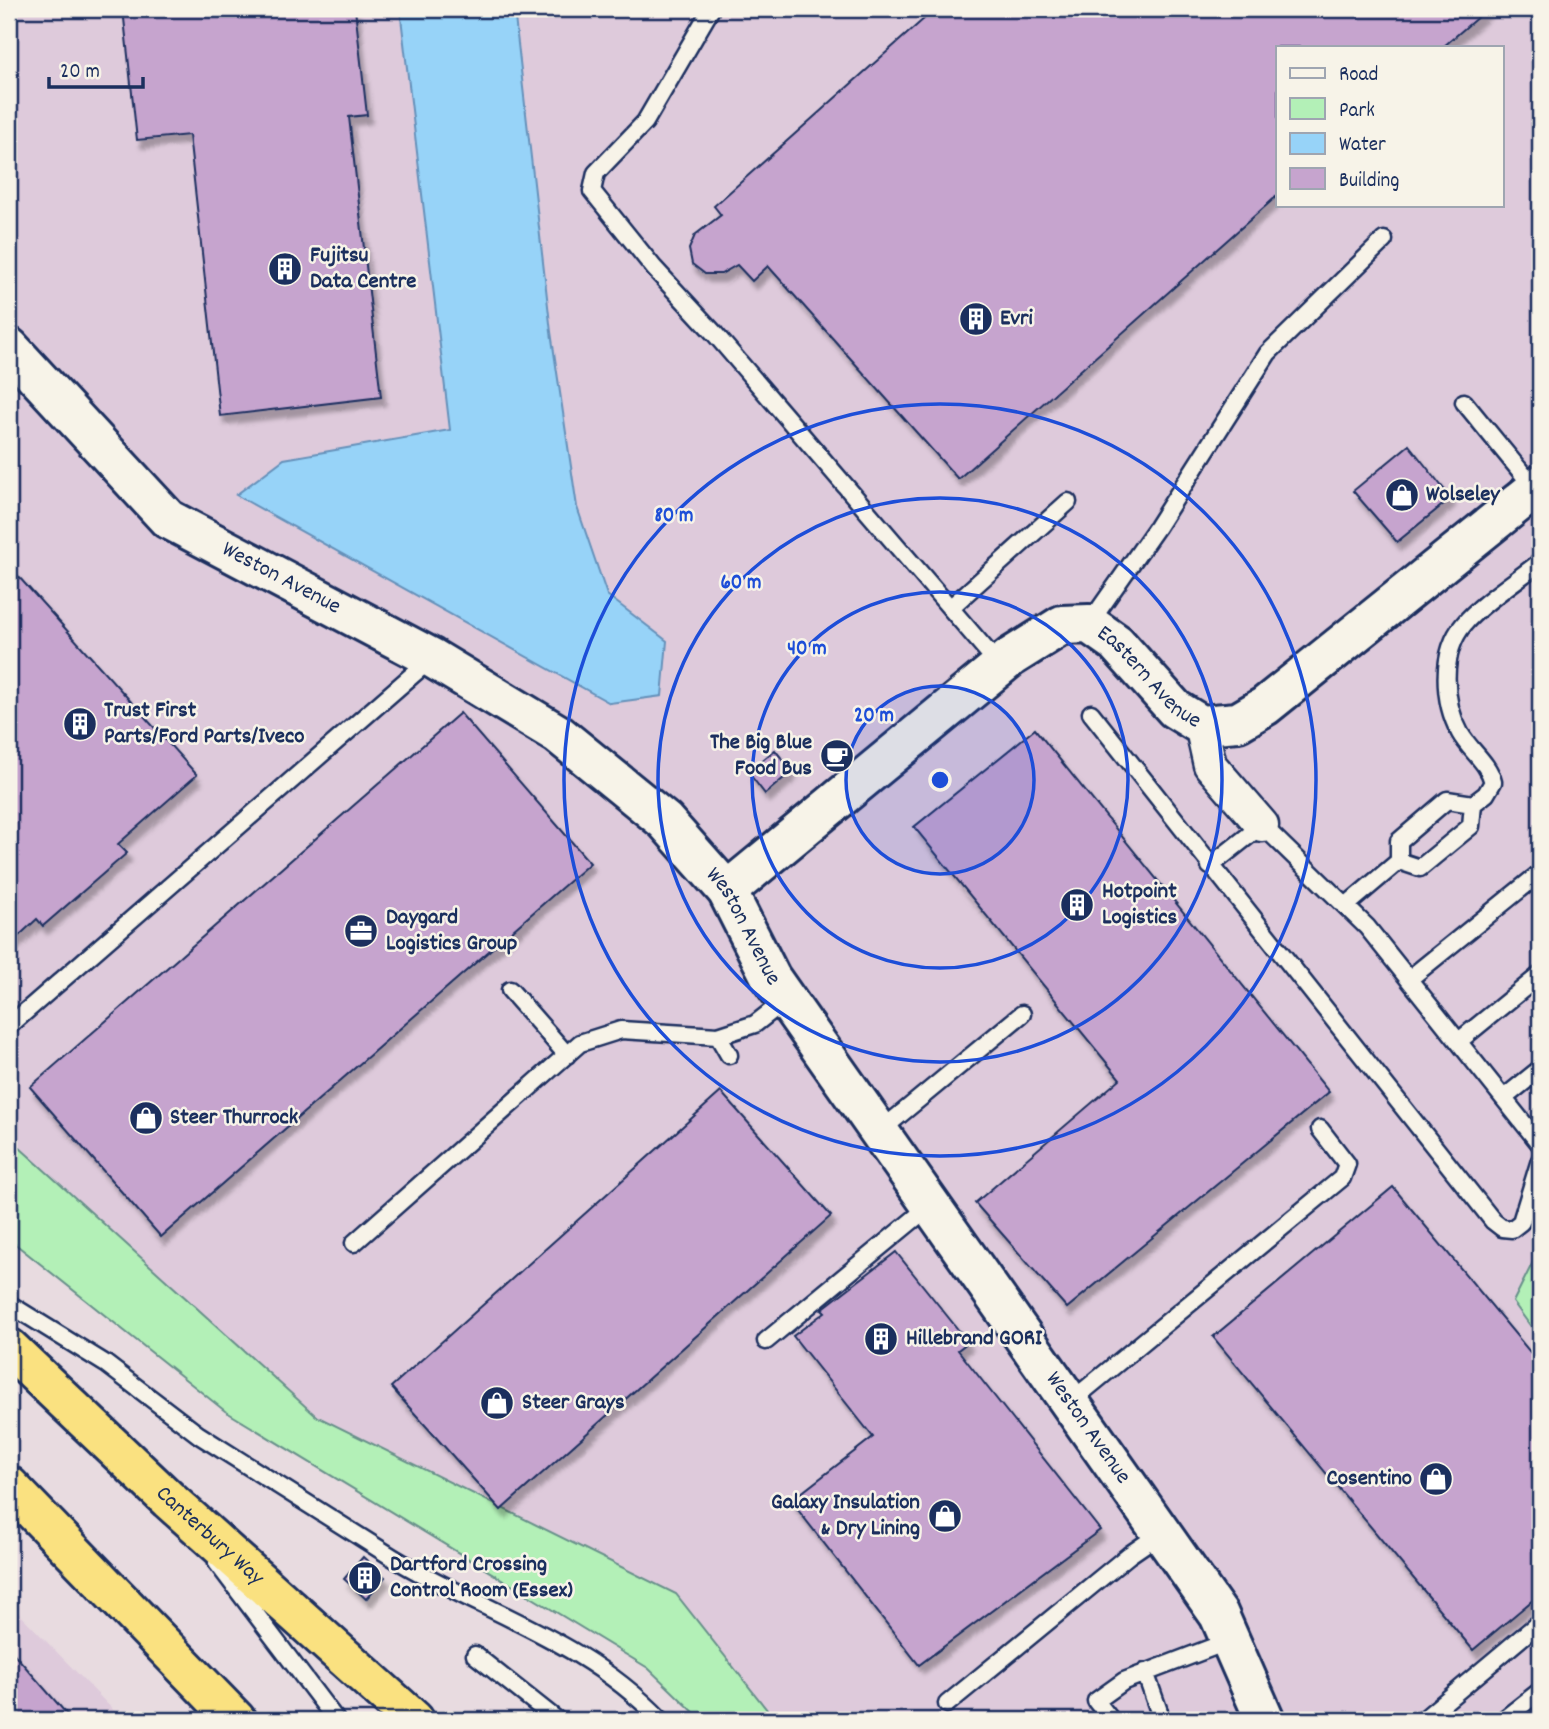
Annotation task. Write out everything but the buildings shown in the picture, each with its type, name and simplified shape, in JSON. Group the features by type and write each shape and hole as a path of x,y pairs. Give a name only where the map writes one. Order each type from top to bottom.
{"highway":[{"name":"Canterbury Way","path":"9,1349 169,1500 414,1720"},
{"path":"9,1486 236,1720"}],"street":[{"name":"Weston Avenue","path":"9,347 168,519 432,658 558,734 665,821 727,891 771,978 1219,1615 1265,1720"},
{"name":"Eastern Avenue","path":"727,891 1000,666 1062,625 1089,624 1115,643 1175,709 1201,725 1238,722 1265,706 1538,487"},
{"path":"1201,725 1210,765 1262,825"}],"lane":[{"path":"711,9 645,122 596,173 592,191 654,268 715,334 1000,666"},
{"path":"1089,624 1157,527 1268,353 1384,240"},
{"path":"1464,402 1538,487"},
{"path":"950,608 1068,502"},
{"path":"1399,861 1420,868 1471,826 1473,804 1486,793 1493,782 1490,771 1461,734 1454,719 1446,684 1449,655 1463,624 1540,562"},
{"path":"9,1026 432,658"},
{"path":"1091,713 1493,1221 1502,1228 1512,1229 1521,1222 1540,1160"},
{"path":"1347,905 1399,861 1399,841 1447,800 1473,804"},
{"path":"1210,866 1262,825 1347,905 1540,1144"},
{"path":"1409,979 1540,873"},
{"path":"1458,1041 1540,975"},
{"path":"510,990 567,1055"},
{"path":"354,1243 580,1043 621,1030 718,1036 755,1024 778,1006 789,1004"},
{"path":"879,1132 1022,1014"},
{"path":"718,1036 729,1055"},
{"path":"1504,1098 1540,1069"},
{"path":"1069,1403 1342,1178 1347,1164 1320,1129"},
{"path":"766,1341 931,1205"},
{"path":"9,1304 106,1364 199,1435 392,1557 419,1573 542,1631 584,1657 617,1680 661,1720"},
{"path":"169,1500 336,1720"},
{"path":"947,1704 1129,1555 1161,1533"},
{"path":"1423,1720 1540,1622"},
{"path":"1111,1720 1096,1701 1112,1687 1229,1641"},
{"path":"475,1655 557,1720"},
{"path":"1145,1672 1162,1720"},
{"path":"1503,1720 1540,1691"}],"shaded area":[{"path":"9,9 1540,9 1540,1720 775,1720 676,1594 316,1416 9,1138"},
{"path":"9,1603 123,1720 9,1720"}],"green space":[{"path":"9,1138 316,1416 676,1594 775,1720 702,1720 648,1668 225,1411 9,1239"},
{"path":"1540,1248 1540,1339 1513,1302"}],"water":[{"path":"400,9 514,9 551,332 577,507 607,595 667,641 662,696 610,703 236,495 284,459 450,430"}],"place":[{"name":"Fujitsu Data Centre","path":"285,269"},
{"name":"Evri","path":"976,319"},
{"name":"Wolseley","path":"1402,495"},
{"name":"Trust First Parts/Ford Parts/Iveco","path":"80,724"},
{"name":"The Big Blue Food Bus","path":"837,756"},
{"name":"Hotpoint Logistics","path":"1077,905"},
{"name":"Daygard Logistics Group","path":"361,931"},
{"name":"Steer Thurrock","path":"146,1118"},
{"name":"Hillebrand GORI","path":"881,1339"},
{"name":"Steer Grays","path":"497,1403"},
{"name":"Cosentino","path":"1436,1479"},
{"name":"Galaxy Insulation & Dry Lining","path":"945,1516"},
{"name":"Dartford Crossing Control Room (Essex)","path":"365,1578"}]}
